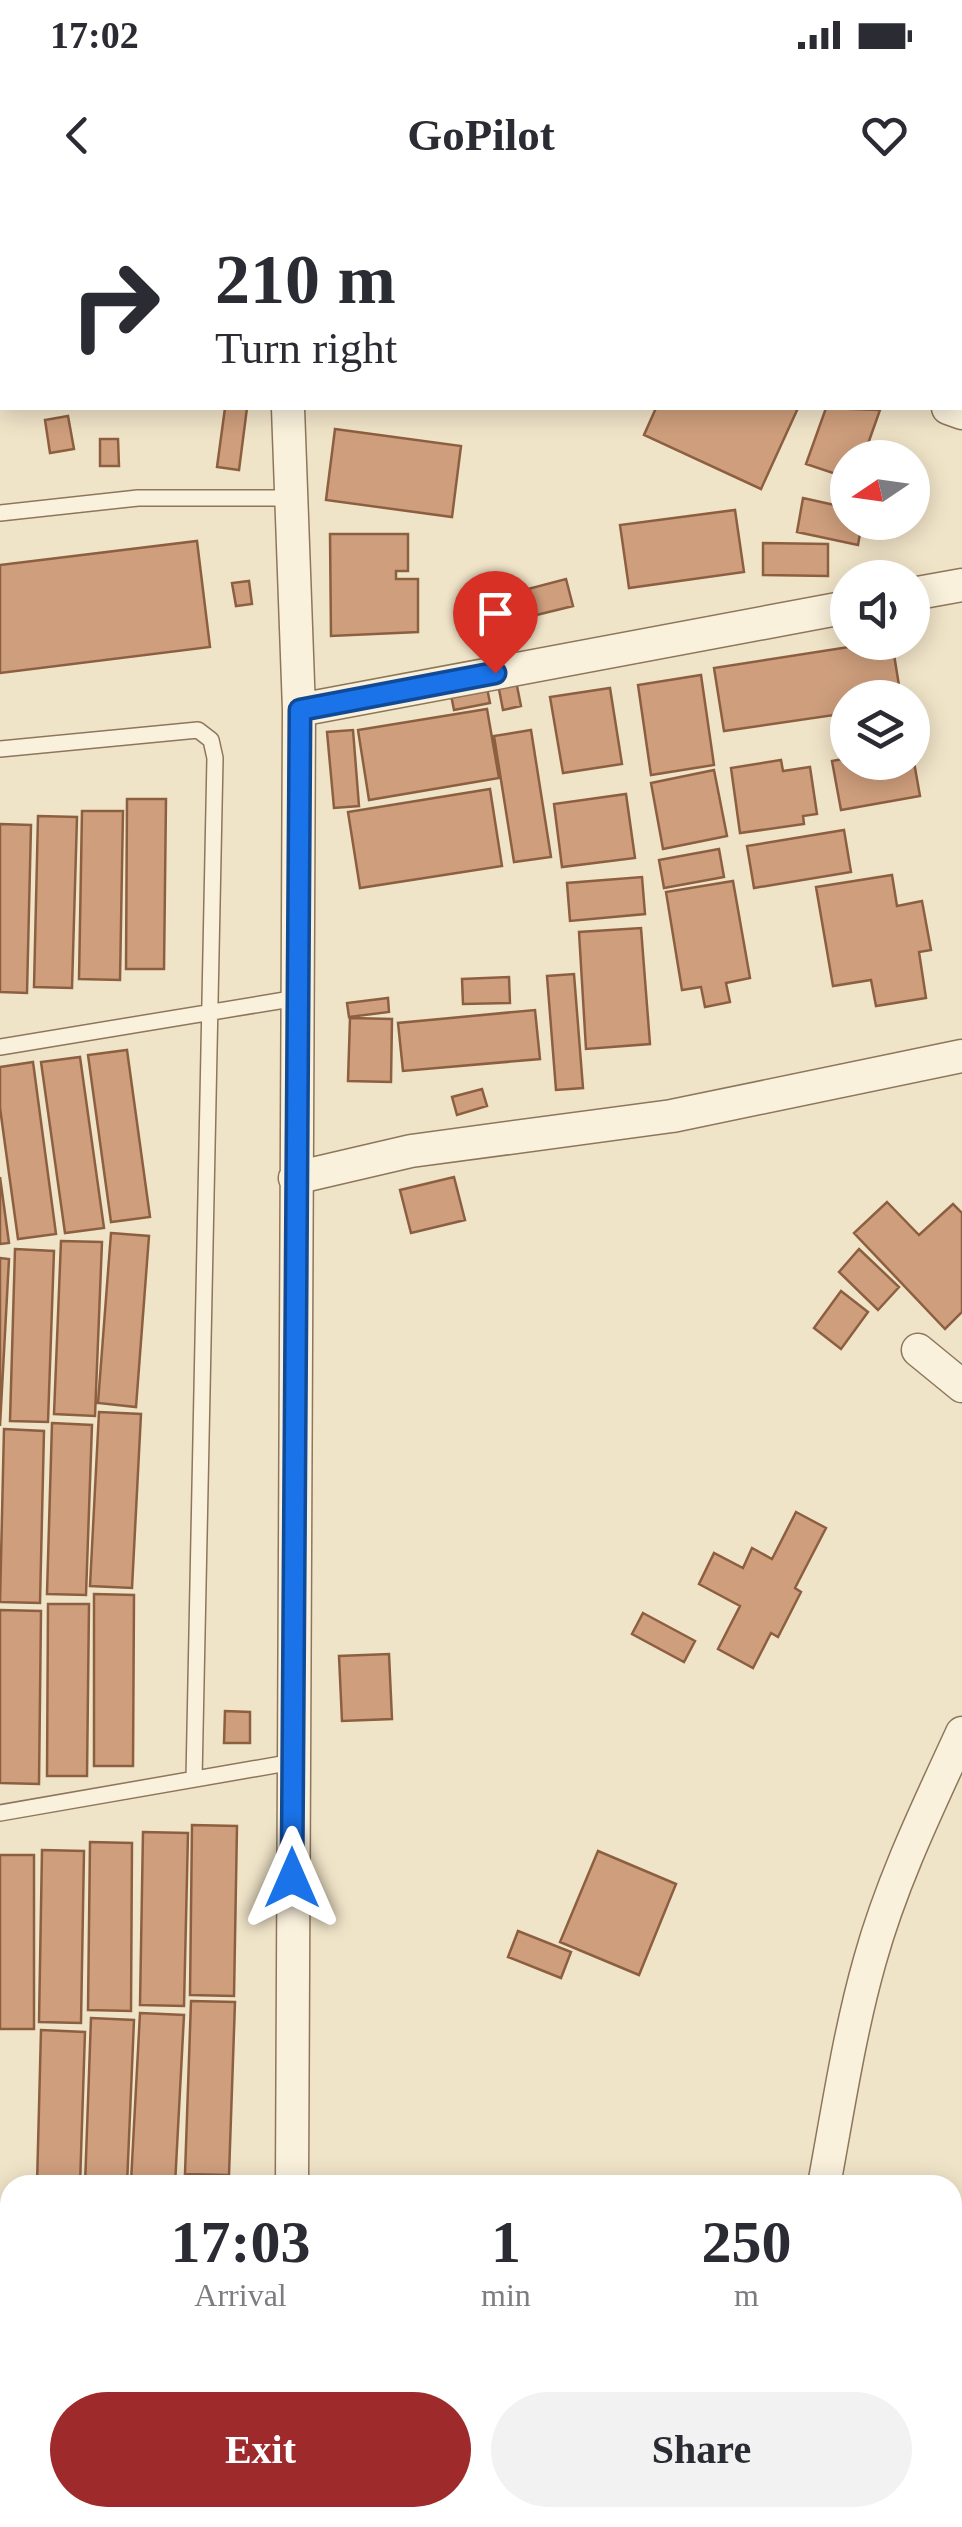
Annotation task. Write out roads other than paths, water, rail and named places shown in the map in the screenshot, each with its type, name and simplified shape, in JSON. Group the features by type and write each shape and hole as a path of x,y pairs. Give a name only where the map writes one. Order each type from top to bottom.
{"street":[{"path":"288,410 300,710 292,2175"},
{"path":"930,591 962,585"},
{"path":"300,710 830,610"},
{"path":"295,1178 410,1151 672,1116 962,1056"},
{"path":"918,1350 962,1386"},
{"path":"826,2175 854,2021 871,1956 912,1841 962,1733"}],"lane":[{"path":"0,513 138,498 291,498"},
{"path":"0,748 198,730 211,740 215,758 194,1780"},
{"path":"0,1047 297,998"},
{"path":"0,1813 293,1762"}]}
